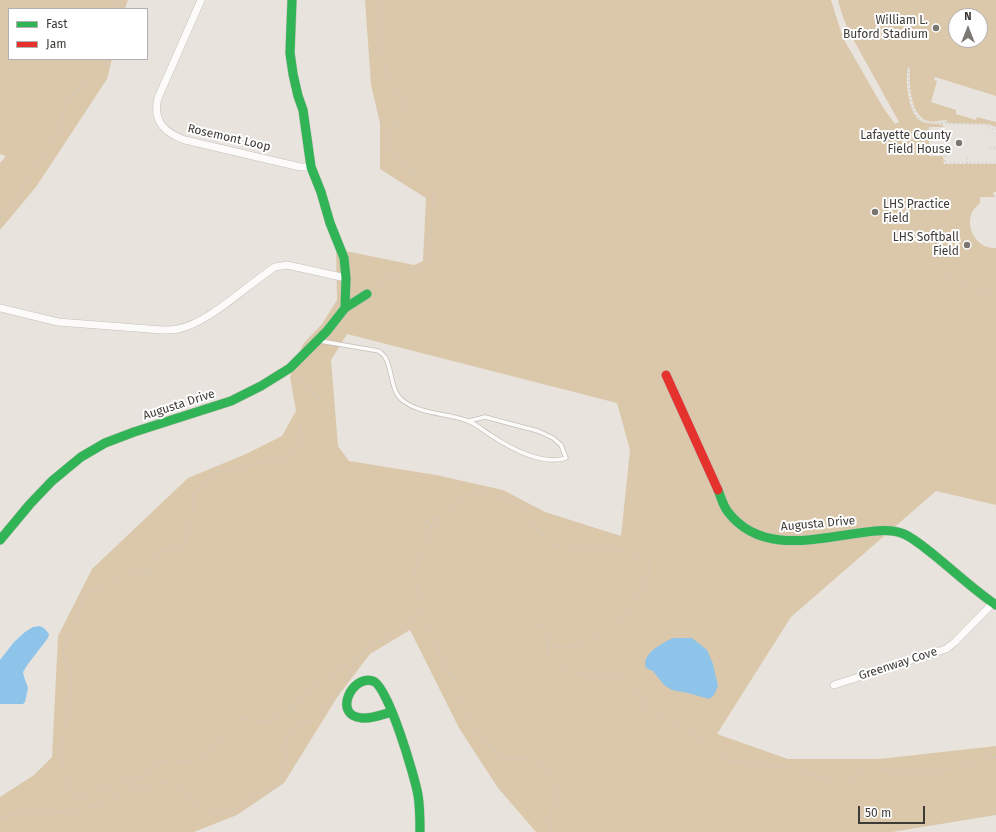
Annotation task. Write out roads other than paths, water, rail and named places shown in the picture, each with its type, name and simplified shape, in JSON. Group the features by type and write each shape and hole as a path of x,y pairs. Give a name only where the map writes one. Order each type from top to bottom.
{"street":[{"name":"Rosemont Loop","path":"201,0 158,98 156,105 161,125 166,132 190,142 300,167 311,167"},
{"path":"292,0 290,53 298,96 304,117 311,167 321,192 330,223 344,258 346,278 345,308"},
{"path":"0,308 58,322 162,330 178,329 196,322 212,313 275,267 287,265 346,278"},
{"name":"Augusta Drive","path":"0,540 30,504 52,481 81,458 105,443 134,432 231,401 261,386 290,368 327,331 345,308 366,294"},
{"name":"Augusta Drive","path":"666,375 727,511 741,526 756,534 782,541 805,540 882,530 904,534 922,545 994,604"},
{"name":"Greenway Cove","path":"834,684 946,649 994,604"},
{"path":"392,712 361,718 355,717 350,715 347,711 347,698 357,684 367,679 374,680 379,684 392,712 400,734 418,795 420,832"}],"lane":[{"path":"317,340 379,351 385,357 389,365 395,389 400,399 411,406 435,414 469,421 524,454 547,460 559,460 566,458 561,445 553,438 538,431 485,416 469,421"}],"water":[{"path":"40,626 49,634 48,638 23,672 28,688 25,702 23,704 0,704 0,660 14,642 25,632 33,627"},
{"path":"673,638 692,638 707,650 713,664 718,686 714,695 709,699 672,690 664,685 653,671 646,668 645,663 650,653"}],"place":[{"name":"William L. Buford Stadium","path":"936,28"},
{"name":"Lafayette County Field House","path":"959,143"},
{"name":"LHS Practice Field","path":"875,212"},
{"name":"LHS Softball Field","path":"967,245"}]}
